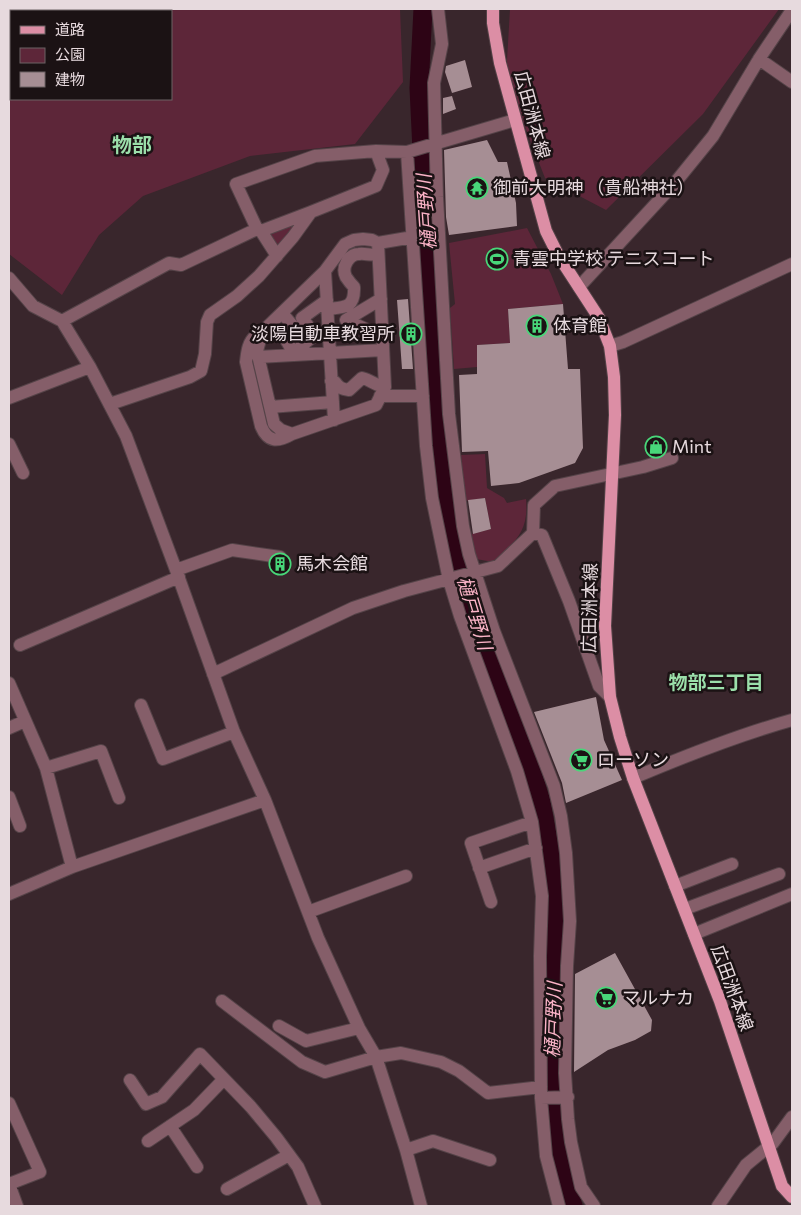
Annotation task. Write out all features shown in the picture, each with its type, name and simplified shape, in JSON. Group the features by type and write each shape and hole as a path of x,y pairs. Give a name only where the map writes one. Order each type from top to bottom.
{"main road":[{"name":"広田洲本線","path":"492,9 500,63 514,120 546,231 558,255 599,318 610,346 614,377 615,414 605,626 610,697 620,737 633,778 720,1001 782,1186 792,1197"}],"street":[{"path":"438,9 442,44 434,83 435,143 449,414 463,526 469,554 494,631 554,786 561,816 566,853 570,921 567,966 565,1073 568,1119 581,1188 594,1206"},
{"path":"580,287 674,184 708,142 759,59 792,10"},
{"path":"759,59 792,82"},
{"path":"277,256 259,230 236,184 315,156 376,151 407,152 514,120"},
{"path":"62,322 169,262 181,265 259,230 376,186 383,170 376,151"},
{"path":"407,152 430,484 448,580 517,770 532,822 536,848 542,896 540,956 541,1092 546,1156 559,1206"},
{"path":"110,404 190,377 201,371 205,354 207,322 210,315 248,288 303,225 311,212"},
{"path":"301,355 302,346 315,335 302,318 327,305 343,308 350,304 353,299 354,287 345,276 349,258 362,253 370,256 378,249 413,237"},
{"path":"354,240 372,240 378,249 383,344 383,391 376,405 292,434 281,440 271,439 265,435 261,426 246,362 247,352 252,338 264,330 325,271 345,244 354,240"},
{"path":"610,346 623,342 792,264"},
{"path":"325,271 334,420"},
{"path":"9,278 33,306 62,322 90,367 126,436 178,573 234,732 265,800 318,938 359,1028 376,1057 423,1206"},
{"path":"381,299 346,320 383,344"},
{"path":"282,313 298,332 286,340 301,355"},
{"path":"264,330 257,351 274,424 281,430 292,434"},
{"path":"258,357 330,353 383,344"},
{"path":"9,398 90,367"},
{"path":"331,381 335,382 343,390 349,390 362,378 368,379 383,391 423,396"},
{"path":"270,407 332,402"},
{"path":"9,444 23,473"},
{"path":"213,674 353,608 404,591 498,566 532,533 534,505 555,486 672,458"},
{"path":"532,533 542,535 569,602 598,686 610,697"},
{"path":"20,645 232,550 280,557"},
{"path":"9,683 46,768 72,867"},
{"path":"140,705 163,759 234,732"},
{"path":"633,778 684,756 792,720"},
{"path":"9,728 25,721"},
{"path":"46,768 101,751 119,798"},
{"path":"9,798 20,826"},
{"path":"9,894 72,867 265,800"},
{"path":"491,902 471,843 532,822"},
{"path":"479,868 536,848"},
{"path":"676,886 732,864"},
{"path":"684,909 779,874"},
{"path":"308,912 406,876"},
{"path":"694,934 792,894"},
{"path":"222,1001 302,1062 325,1072 376,1057 401,1053 441,1062 459,1071 488,1093 541,1092 568,1097"},
{"path":"279,1026 306,1041 359,1028"},
{"path":"130,1080 146,1104 162,1097 200,1054 251,1107 289,1155 298,1167 315,1206"},
{"path":"148,1141 194,1110 224,1079"},
{"path":"9,1103 40,1172 9,1184 17,1206"},
{"path":"718,1206 746,1165 773,1143 792,1117"},
{"path":"170,1126 197,1166"},
{"path":"406,1150 433,1141 490,1160"},
{"path":"226,1189 289,1155"}],"green space":[{"path":"9,9 400,9 403,82 355,144 250,156 143,196 99,235 62,295 9,254"},
{"path":"510,9 779,9 703,114 606,210 545,178 506,78"},
{"path":"303,219 276,249 267,233"},
{"path":"527,228 551,274 563,304 508,309 510,343 477,345 477,367 454,369 450,308 455,304 449,243"},
{"path":"485,454 487,488 504,498 507,503 526,499 523,528 514,542 493,562 476,559 471,534 491,529 485,498 465,501 461,455"}],"building":[{"path":"465,60 472,87 452,93 445,72 446,66"},
{"path":"452,96 456,109 443,114 443,98"},
{"name":"御前大明神 （貴船神社）","path":"487,140 498,162 507,162 516,203 517,226 449,235 446,217 444,150"},
{"path":"408,299 413,369 402,369 397,300"},
{"path":"563,304 568,369 580,369 583,448 575,463 519,483 491,486 488,451 462,452 459,375 477,374 477,345 510,343 508,309"},
{"path":"485,498 491,529 473,534 468,500"},
{"path":"287,562 286,568 273,568 273,564 283,565"},
{"name":"ローソン","path":"596,697 604,740 622,780 566,803 562,783 534,712"},
{"name":"マルナカ","path":"615,953 652,1020 651,1031 635,1040 608,1050 574,1072 575,974"}],"waterway":[{"name":"樋戸野川","path":"423,9 419,88 435,388 445,493 467,597 482,642 520,734 541,802 551,857 557,910 551,1051 554,1117 565,1182 573,1206"}],"place":[{"name":"御前大明神 （貴船神社）","path":"477,188"},
{"name":"青雲中学校 テニスコート","path":"497,259"},
{"name":"体育館","path":"537,326"},
{"name":"淡陽自動車教習所","path":"411,334"},
{"name":"Mint","path":"656,447"},
{"name":"馬木会館","path":"280,564"},
{"name":"ローソン","path":"581,760"},
{"name":"マルナカ","path":"606,998"}],"district":[{"name":"物部","path":"132,145"},
{"name":"物部三丁目","path":"716,682"}]}
